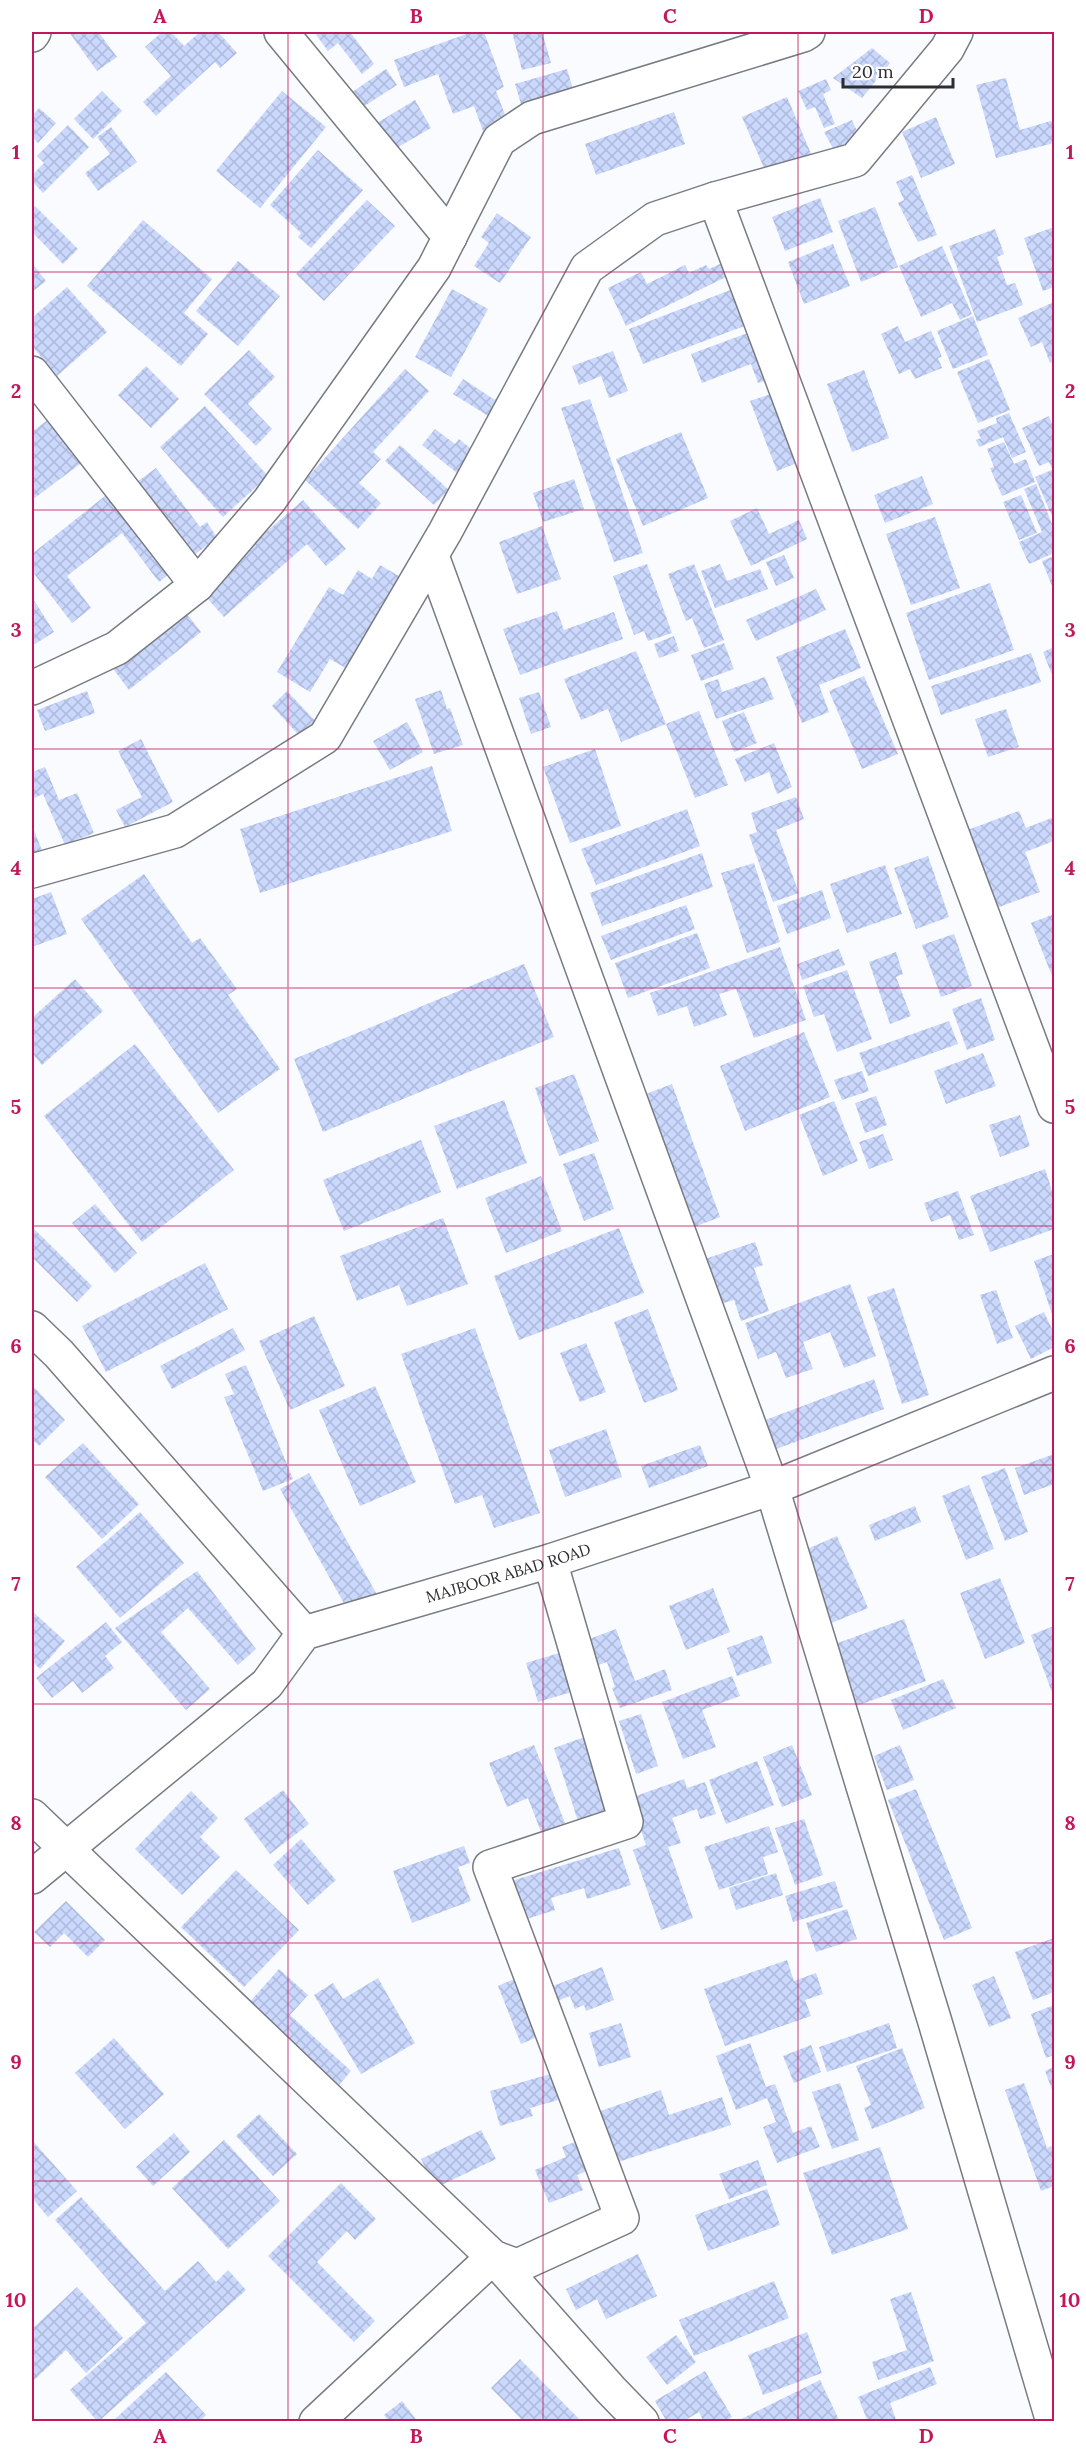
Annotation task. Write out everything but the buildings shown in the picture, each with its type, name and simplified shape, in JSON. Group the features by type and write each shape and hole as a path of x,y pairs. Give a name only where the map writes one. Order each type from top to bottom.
{"street":[{"path":"281,32 450,237"},
{"path":"32,688 117,648 197,585 269,501 434,268 499,140 532,118 808,32"},
{"path":"32,871 176,831 325,737 432,556 587,268 655,219 715,199 855,160 946,49 956,32"},
{"path":"715,199 1054,1106"},
{"path":"32,374 197,585"},
{"path":"432,556 772,1488 935,2022 1053,2421"},
{"path":"32,1328 59,1354 304,1633 267,1684 63,1849 32,1877"},
{"name":"MAJBOOR ABAD ROAD","path":"304,1633 550,1561 772,1488 1054,1373"},
{"path":"493,2257 517,2266 622,2218 490,1867 626,1822 550,1561"},
{"path":"32,1816 63,1849 493,2257 611,2390 642,2421"},
{"path":"316,2421 493,2257"}]}
